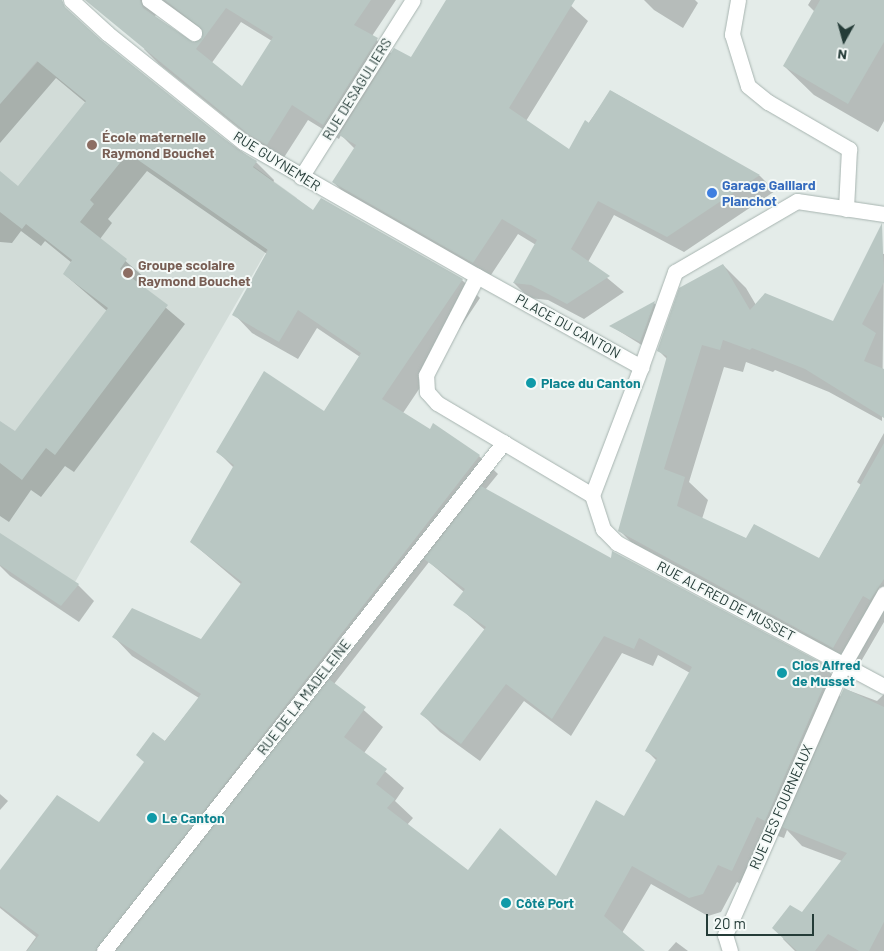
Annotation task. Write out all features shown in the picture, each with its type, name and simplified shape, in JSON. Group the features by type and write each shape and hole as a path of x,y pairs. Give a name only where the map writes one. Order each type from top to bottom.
{"street":[{"name":"RUE GUYNEMER","path":"71,0 107,33 243,142 300,177 477,276"},
{"path":"149,0 194,33"},
{"name":"RUE DESAGULIERS","path":"300,177 413,0"},
{"path":"738,0 732,34 748,86 768,102 849,149 846,209"},
{"path":"477,276 426,375 428,392 437,403 592,495 675,272 797,201 884,214"},
{"name":"PLACE DU CANTON","path":"477,276 641,366"},
{"name":"RUE DE LA MADELEINE","path":"104,951 504,442"},
{"name":"RUE ALFRED DE MUSSET","path":"592,495 603,529 617,543 884,686"},
{"name":"RUE DES FOURNEAUX","path":"730,951 725,935 844,664 884,594"}],"shaded area":[{"name":"Groupe scolaire Raymond Bouchet","path":"41,58 108,61 297,198 75,582 0,534 0,104"}],"building":[{"path":"0,0 62,0 65,7 101,40 237,149 257,161 253,167 313,210 321,198 463,279 382,399 430,429 433,423 480,455 95,951 27,951 39,935 0,906 0,870 57,795 99,822 144,762 136,755 153,732 165,741 201,694 112,637 132,608 201,639 242,582 190,542 234,465 216,452 264,371 324,411 361,353 298,310 279,342 232,315 268,250 128,153 90,200 94,204 80,222 127,259 120,269 168,305 55,455 46,448 22,480 0,463 0,421 15,431 108,308 63,274 72,260 26,224 22,229 0,212 0,171 18,186 86,101 37,61 0,104"},
{"path":"85,0 140,0 143,8 193,42 202,38 202,29 165,0 371,0 354,25 378,38 323,125 292,105 267,145 248,134","holes":["226,8 273,37 242,86 196,49"]},
{"path":"446,0 575,0 509,108 569,149 585,120 589,123 610,90 760,175 667,237 598,201 571,249 610,276 567,304 531,285 513,283 537,240 502,219 473,263 332,182 356,145 339,135 394,48 411,57"},
{"path":"820,0 884,0 884,42 848,104 783,66"},
{"path":"882,223 884,282 862,324 876,333 864,361 884,369 884,418 805,369 752,348 750,350 723,340 720,350 702,345 664,469 685,477 677,506 746,538 754,524 819,558 884,443 884,579 870,600 863,596 833,648 618,531 667,356 657,351 679,288 723,264 750,310 765,293 833,321"},
{"path":"655,301 640,342 609,326"},
{"path":"481,486 611,558 612,551 824,664 817,677 826,681 765,821 757,817 732,871 718,865 703,894 689,898 632,866 604,916 645,951 116,951 329,679 366,707 344,737 387,769 376,784 395,799 387,808 468,870 500,828 556,876 596,800 624,816 657,758 645,751 692,667 639,638 634,649 604,636 552,719 506,684 461,744 420,714 486,627 453,605 465,589 424,559"},
{"path":"0,533 79,584 61,606 0,565"},
{"path":"844,688 884,707 884,922 869,951 859,951 828,934 815,951 797,951 772,928 790,905 802,912 847,853 782,827"}],"place":[{"name":"École maternelle Raymond Bouchet","path":"92,145"},
{"name":"Garage Gaillard Planchot","path":"712,193"},
{"name":"Groupe scolaire Raymond Bouchet","path":"128,273"},
{"name":"Place du Canton","path":"531,383"},
{"name":"Clos Alfred de Musset","path":"782,673"},
{"name":"Le Canton","path":"152,818"},
{"name":"Côté Port","path":"506,903"}]}
